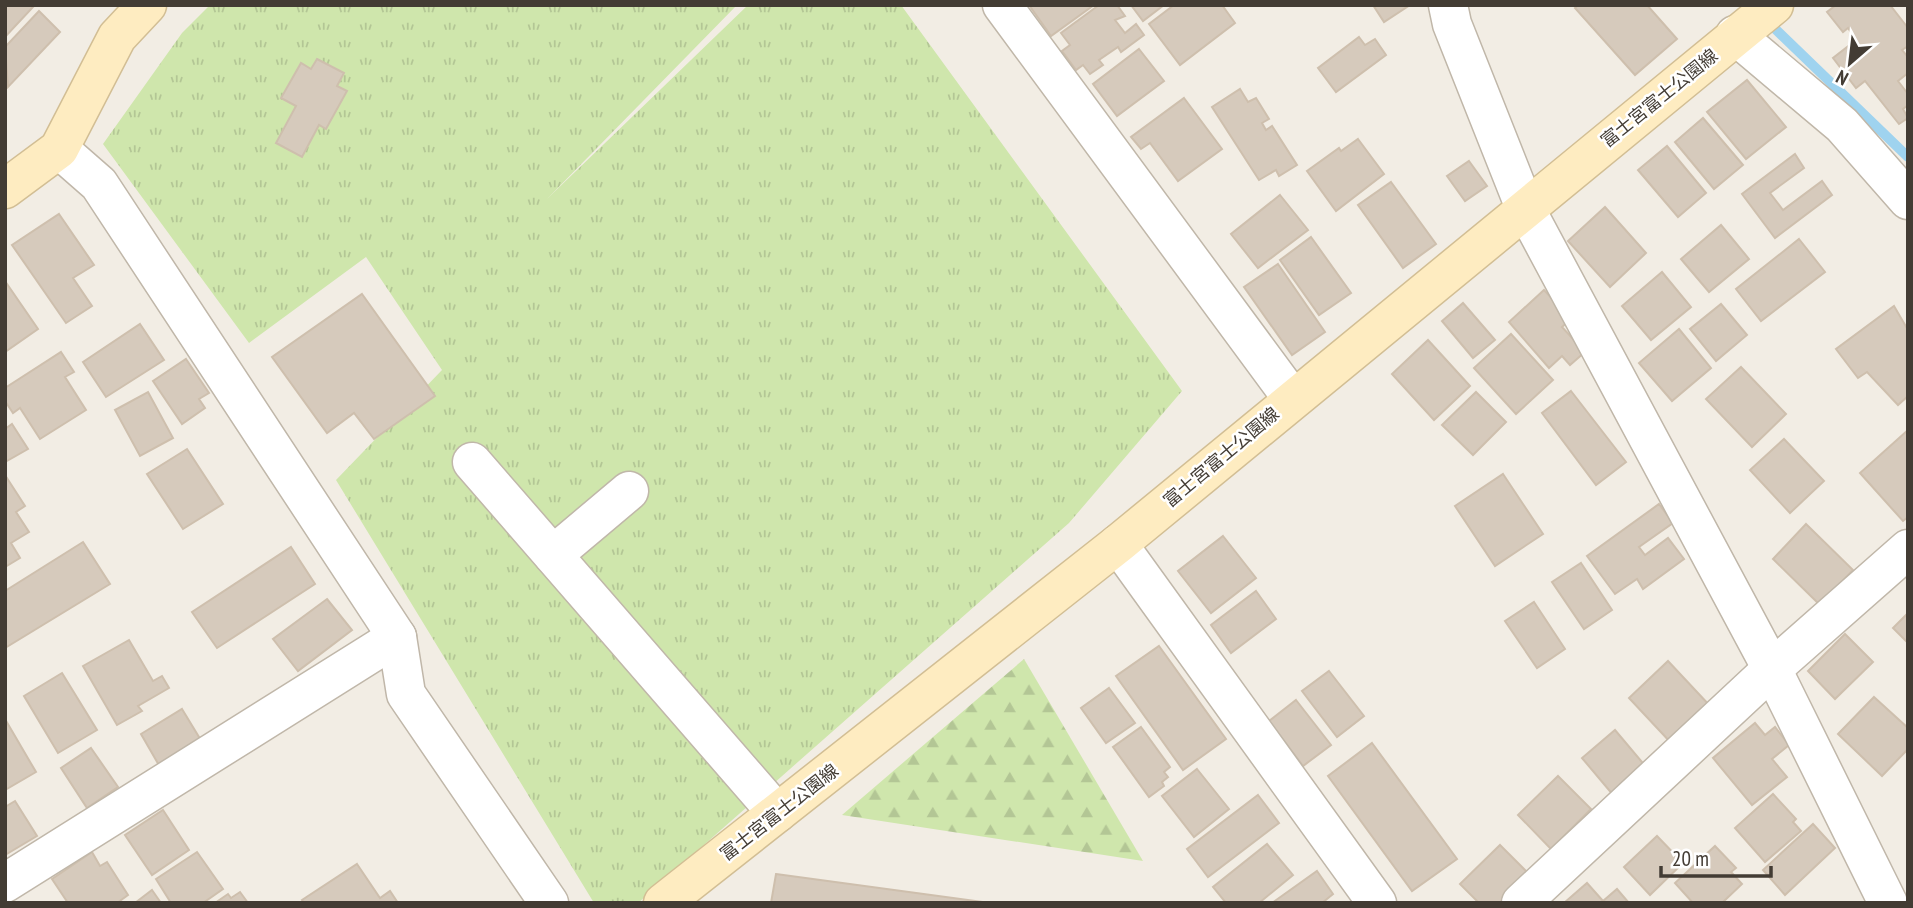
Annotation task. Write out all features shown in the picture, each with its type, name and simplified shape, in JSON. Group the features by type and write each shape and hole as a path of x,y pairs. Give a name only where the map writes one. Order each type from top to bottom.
{"main road":[{"path":"5,189 59,149 117,37 147,5"},
{"name":"富士宮富士公園線","path":"663,903 1118,544 1292,398 1756,19"}],"street":[{"path":"1002,5 1292,398"},
{"path":"1447,5 1452,24 1525,208 1772,669 1888,903"},
{"path":"1756,19 1842,125 1908,200"},
{"path":"59,149 99,184 397,637 406,694 549,903"},
{"path":"472,462 777,813"},
{"path":"553,555 629,491"},
{"path":"1118,544 1377,903"},
{"path":"1521,903 1772,669 1908,549"},
{"path":"5,883 397,637"}],"green space":[{"path":"210,5 737,5 547,199 748,5 901,5 1182,391 1069,523 638,903 594,903 336,480 442,370 366,257 249,343 103,144 182,33"},
{"path":"1024,659 1143,861 842,815"}],"building":[{"path":"5,5 34,6 5,37"},
{"path":"1029,5 1094,5 1051,36"},
{"path":"1099,5 1117,5 1125,16 1115,20 1125,33 1136,24 1144,35 1121,52 1118,47 1099,60 1103,65 1090,74 1083,65 1076,70 1062,51 1070,45 1061,33"},
{"path":"1131,5 1164,5 1143,21"},
{"path":"1174,5 1222,5 1235,23 1180,65 1149,24"},
{"path":"1373,5 1410,5 1384,22"},
{"path":"1578,5 1647,5 1677,39 1635,75 1575,8"},
{"path":"1836,5 1890,5 1908,28 1908,46 1902,50 1908,57 1908,73 1898,81 1908,94 1908,105 1903,109 1908,118 1899,124 1865,81 1856,88 1833,58 1856,40 1848,28 1843,32 1827,12"},
{"path":"39,11 60,32 8,87 5,47"},
{"path":"1359,37 1365,45 1375,39 1386,55 1336,92 1318,68"},
{"path":"1139,49 1164,81 1117,116 1093,84"},
{"path":"317,59 344,73 337,86 347,91 326,129 319,125 302,157 276,143 296,106 281,98 301,63 311,69"},
{"path":"1747,80 1786,127 1746,159 1707,112"},
{"path":"1240,89 1248,102 1256,98 1269,119 1262,123 1266,130 1272,126 1297,165 1279,176 1276,170 1259,180 1212,107"},
{"path":"1184,98 1222,149 1178,181 1150,143 1141,149 1131,137"},
{"path":"1703,118 1743,165 1714,189 1675,142"},
{"path":"1358,139 1384,174 1336,211 1307,171 1339,148 1341,151"},
{"path":"1667,146 1706,193 1678,217 1638,170"},
{"path":"1795,154 1804,168 1770,193 1783,210 1822,181 1832,195 1775,238 1742,194"},
{"path":"1469,161 1487,186 1465,201 1447,176"},
{"path":"1391,182 1436,244 1403,268 1358,205"},
{"path":"1280,195 1308,230 1258,268 1231,234"},
{"path":"1605,207 1646,253 1610,287 1568,241"},
{"path":"59,214 94,265 73,278 92,306 66,323 12,245"},
{"path":"1721,225 1749,259 1709,292 1681,259"},
{"path":"1311,237 1351,293 1319,315 1280,260"},
{"path":"1799,239 1825,272 1761,321 1736,289"},
{"path":"1278,264 1325,332 1292,355 1244,287"},
{"path":"1662,272 1691,307 1651,340 1622,306"},
{"path":"5,281 38,329 5,352"},
{"path":"1544,290 1571,319 1562,327 1585,352 1570,365 1562,356 1549,368 1509,322"},
{"path":"362,294 435,396 374,439 354,413 327,433 272,357"},
{"path":"1463,303 1495,340 1473,358 1442,321"},
{"path":"1721,304 1747,335 1716,361 1690,329"},
{"path":"1894,306 1908,330 1908,396 1898,405 1867,372 1858,378 1836,349"},
{"path":"140,324 164,360 106,397 83,362"},
{"path":"1679,329 1711,368 1672,401 1639,363"},
{"path":"1511,334 1553,380 1516,414 1474,368"},
{"path":"1428,340 1470,386 1434,420 1392,374"},
{"path":"61,352 74,372 65,377 86,410 40,439 20,408 13,413 5,401 5,388"},
{"path":"186,359 209,393 199,399 205,408 182,424 153,381"},
{"path":"1741,367 1786,414 1752,447 1706,399"},
{"path":"1571,391 1626,462 1596,485 1542,413"},
{"path":"148,392 173,438 140,456 115,410"},
{"path":"1476,392 1506,422 1473,455 1442,425"},
{"path":"12,424 28,449 5,462 5,429"},
{"path":"1908,430 1908,517 1903,521 1860,473"},
{"path":"1784,439 1824,481 1790,513 1750,470"},
{"path":"187,449 223,504 183,529 147,474"},
{"path":"1503,474 1543,534 1495,566 1455,506"},
{"path":"5,475 25,506 16,512 29,532 11,543 20,558 5,567"},
{"path":"1659,504 1673,523 1639,547 1645,555 1668,538 1684,559 1643,589 1637,579 1615,594 1587,556"},
{"path":"1806,524 1853,570 1820,605 1773,559"},
{"path":"1223,536 1256,578 1211,613 1178,571"},
{"path":"83,542 110,584 5,648 5,591"},
{"path":"291,547 315,584 217,648 192,612"},
{"path":"1581,563 1612,610 1584,629 1552,582"},
{"path":"1256,591 1276,619 1231,653 1211,625"},
{"path":"327,599 352,630 298,671 273,639"},
{"path":"1534,602 1565,649 1537,668 1505,621"},
{"path":"1908,613 1908,643 1893,628"},
{"path":"1845,634 1873,662 1835,699 1808,671"},
{"path":"129,640 153,681 162,676 169,688 138,706 142,711 117,725 83,666"},
{"path":"1159,646 1226,739 1183,770 1116,676"},
{"path":"1668,661 1712,708 1673,745 1629,698"},
{"path":"1329,671 1364,716 1337,737 1302,691"},
{"path":"62,673 97,730 58,753 24,696"},
{"path":"1109,688 1135,723 1106,743 1081,708"},
{"path":"1874,697 1908,728 1908,749 1882,776 1838,734"},
{"path":"1296,700 1331,745 1303,766 1269,721"},
{"path":"182,709 202,742 160,767 141,734"},
{"path":"5,719 36,772 5,790"},
{"path":"1755,723 1765,735 1775,727 1789,745 1772,759 1787,777 1752,805 1713,758"},
{"path":"1141,727 1170,767 1164,772 1168,777 1162,782 1164,786 1149,797 1113,747"},
{"path":"1615,730 1647,768 1614,796 1582,758"},
{"path":"1372,743 1457,859 1412,891 1328,776"},
{"path":"91,748 118,787 87,808 61,768"},
{"path":"1197,769 1229,809 1194,837 1162,796"},
{"path":"1558,776 1591,809 1551,849 1518,815"},
{"path":"1773,794 1796,819 1793,822 1801,831 1765,862 1735,828"},
{"path":"1258,795 1279,823 1208,877 1187,849"},
{"path":"15,801 37,836 5,855 5,807"},
{"path":"163,810 189,850 152,875 125,835"},
{"path":"1813,824 1835,848 1785,895 1763,870"},
{"path":"1657,836 1683,863 1650,895 1624,867"},
{"path":"1267,844 1293,875 1259,903 1226,903 1213,887"},
{"path":"1500,845 1533,878 1508,903 1479,903 1460,884"},
{"path":"1715,846 1736,868 1731,872 1742,884 1722,903 1693,903 1675,883"},
{"path":"92,852 100,866 107,862 128,895 117,903 68,903 52,879"},
{"path":"197,852 223,889 203,903 171,903 156,879"},
{"path":"357,864 380,898 390,891 398,903 304,903 302,900"},
{"path":"1317,871 1333,894 1322,903 1272,903"},
{"path":"776,874 990,903 771,903"},
{"path":"1587,883 1603,901 1617,889 1629,903 1564,903"},
{"path":"152,890 161,903 135,903"},
{"path":"240,892 248,903 215,903 228,894 231,898"}],"waterway":[{"path":"1766,20 1908,157"}]}
